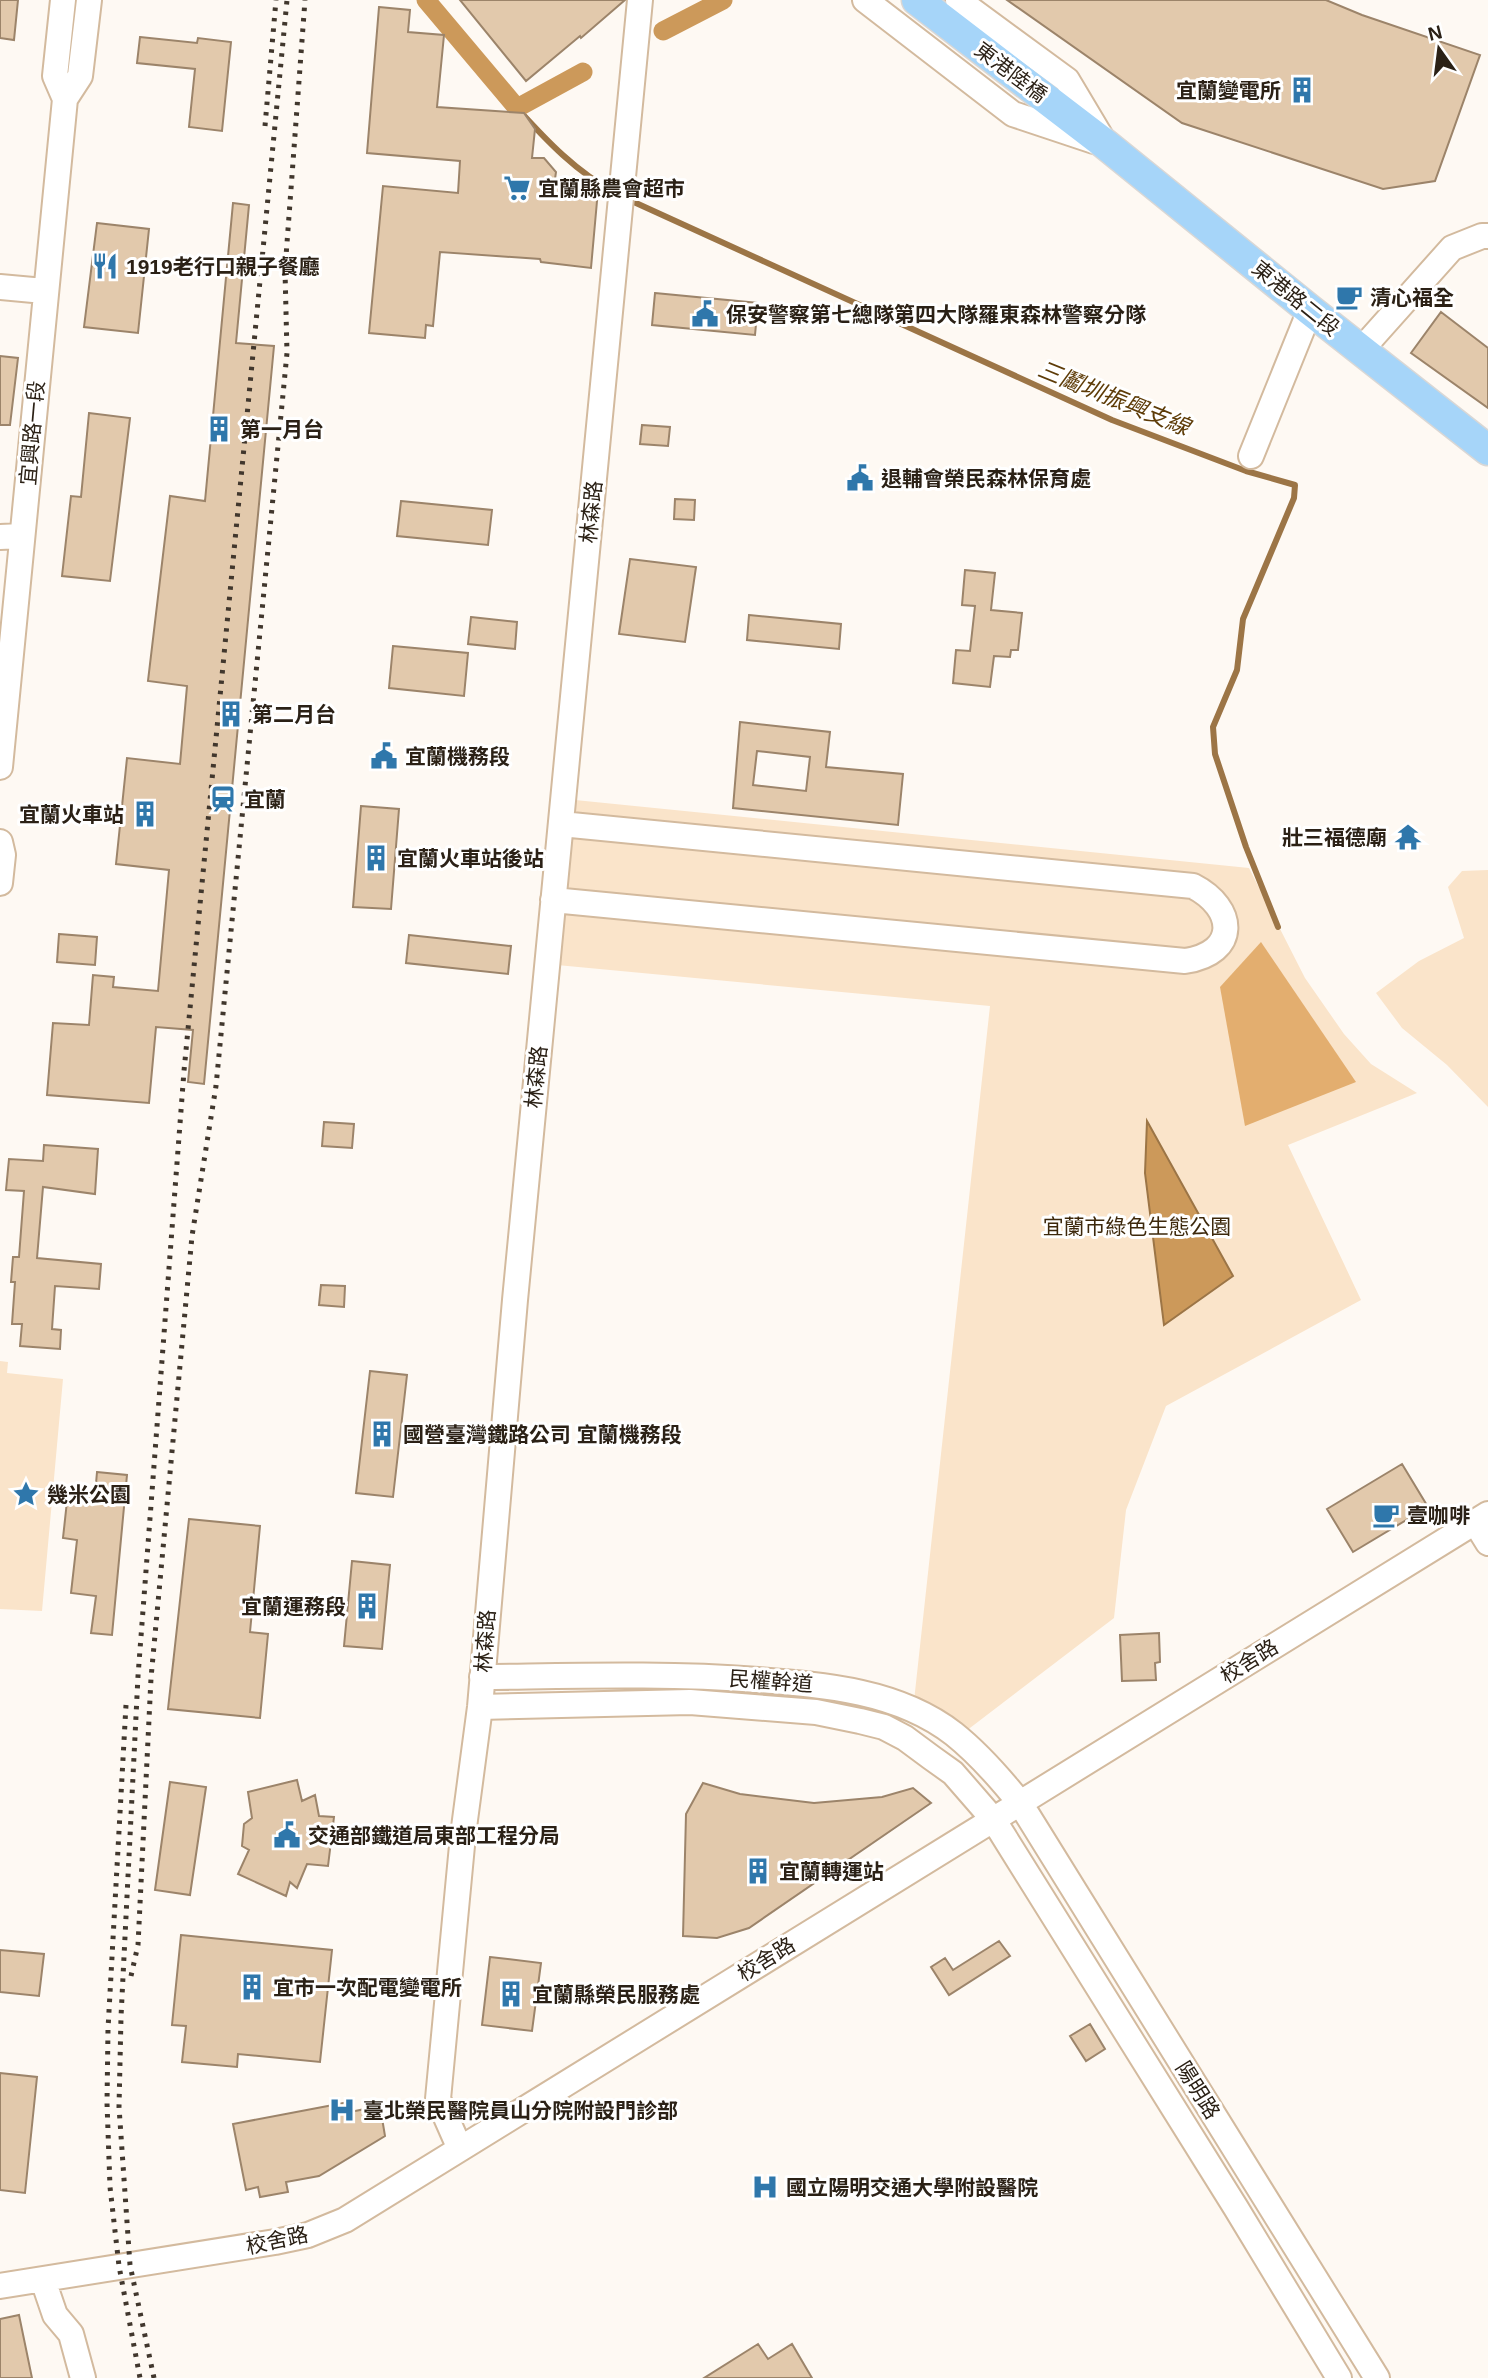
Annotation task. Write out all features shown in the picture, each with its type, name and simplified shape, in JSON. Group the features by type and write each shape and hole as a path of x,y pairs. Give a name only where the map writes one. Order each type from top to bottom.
{"main road":[{"name":"東港陸橋","path":"917,0 1105,144"},
{"name":"東港路二段","path":"1105,144 1488,450"}],"street":[{"name":"宜興路一段","path":"63,0 55,76 65,99"},
{"name":"宜興路一段","path":"0,766 11,536 44,291 65,99 80,76 89,0"},
{"name":"林森路","path":"460,2149 438,2099 463,1835 480,1707 493,1536 640,0"},
{"name":"東港路二段","path":"865,0 1013,114 1105,144"},
{"name":"東港路二段","path":"958,0 1067,80 1105,144"},
{"path":"1361,350 1452,248 1488,236"},
{"path":"0,287 44,291"},
{"path":"1251,456 1310,310"},
{"path":"553,900 1185,961 1211,954 1221,946 1225,932 1224,917 1217,901 1193,886 561,824"},
{"path":"0,842 3,855 0,883"},
{"path":"1481,1518 1488,1543"},
{"name":"校舍路","path":"0,2286 308,2235 345,2220 1481,1518"},
{"name":"民權幹道","path":"482,1677 689,1675 823,1685 863,1693 898,1704 953,1733 990,1766 1020,1803"},
{"name":"民權幹道","path":"480,1707 690,1702 816,1712 835,1716 884,1727 905,1738 953,1773 993,1819"},
{"name":"陽明路","path":"1020,1803 1377,2378"},
{"name":"陽明路","path":"993,1819 1339,2378"},
{"path":"43,2280 55,2315 71,2334 83,2378"}],"green space":[{"name":"宜蘭市綠色生態公園","path":"575,800 1249,868 1305,978 1344,1034 1371,1064 1417,1093 1288,1145 1361,1300 1166,1406 1126,1510 1114,1618 966,1731 914,1701 990,1006 557,965"},
{"path":"1488,870 1488,1107 1447,1065 1402,1028 1376,993 1419,961 1464,938 1448,887 1462,871"},
{"name":"幾米公園","path":"0,1361 8,1362 7,1373 63,1379 42,1611 0,1609"}],"shaded area":[{"path":"1261,942 1356,1082 1245,1126 1220,987"},
{"path":"1147,1121 1233,1276 1164,1325 1145,1173"}],"building":[{"path":"0,0 18,0 14,40 0,38"},
{"path":"460,0 625,0 526,81"},
{"name":"宜蘭變電所","path":"1007,0 1326,0 1480,55 1435,181 1383,189 1182,123"},
{"path":"379,7 410,10 408,32 444,35 437,107 524,113 535,129 532,158 544,158 556,172 554,186 598,190 591,268 541,262 540,259 440,252 433,326 426,325 425,338 369,333 383,186 458,193 460,161 367,153"},
{"path":"140,37 197,43 198,38 231,42 222,131 189,127 195,69 137,63"},
{"path":"233,203 249,205 236,343 274,346 204,1084 188,1082 193,1030 156,1027 149,1103 47,1095 53,1023 89,1025 93,975 114,977 113,987 158,991 169,870 116,864 127,758 180,764 187,686 148,681 170,496 205,501"},
{"path":"97,223 149,229 138,333 84,327"},
{"name":"保安警察第七總隊第四大隊羅東森林警察分隊","path":"655,293 758,303 755,335 652,325"},
{"path":"1441,312 1488,348 1488,408 1411,353"},
{"path":"0,356 18,358 10,425 0,425"},
{"path":"89,413 130,418 110,581 62,576 71,496 81,497"},
{"path":"642,425 670,427 668,446 640,444"},
{"path":"675,499 695,500 694,520 674,519"},
{"path":"401,501 492,510 488,545 397,536"},
{"path":"630,559 696,567 685,642 619,634"},
{"path":"965,570 995,573 991,610 1022,613 1018,650 1011,650 1010,657 994,656 990,687 953,683 956,650 970,651 975,606 962,605"},
{"path":"749,615 841,624 839,649 747,640"},
{"path":"471,617 517,622 515,649 468,644"},
{"path":"393,646 468,653 464,696 389,688"},
{"path":"740,722 830,732 826,767 903,774 898,825 733,808","holes":["757,751 810,757 806,791 753,785"]},
{"name":"宜蘭火車站後站","path":"361,806 399,809 391,909 353,907"},
{"path":"59,934 97,937 95,965 57,962"},
{"path":"409,935 511,946 508,974 406,963"},
{"path":"324,1122 354,1124 352,1148 322,1146"},
{"path":"44,1145 98,1149 95,1194 43,1187 37,1258 101,1264 99,1289 55,1286 52,1329 61,1330 60,1349 20,1346 22,1324 12,1324 15,1282 11,1282 13,1257 19,1257 24,1191 6,1190 9,1159 43,1161"},
{"path":"321,1285 345,1286 344,1307 319,1305"},
{"name":"國營臺灣鐵路公司 宜蘭機務段","path":"370,1371 407,1375 393,1497 356,1493"},
{"path":"1402,1464 1428,1507 1353,1552 1327,1509"},
{"path":"97,1472 127,1475 112,1635 91,1633 96,1596 71,1593 77,1540 63,1538 68,1492 95,1495"},
{"path":"189,1519 260,1526 250,1632 268,1634 260,1718 168,1709"},
{"name":"宜蘭運務段","path":"352,1561 390,1565 382,1649 344,1646"},
{"path":"1159,1633 1160,1662 1155,1663 1156,1680 1122,1681 1120,1635"},
{"name":"交通部鐵道局東部工程分局","path":"297,1780 302,1801 315,1795 319,1816 334,1817 328,1866 307,1864 297,1888 290,1882 286,1896 238,1874 249,1850 242,1846 244,1824 252,1818 248,1792"},
{"path":"170,1782 206,1787 190,1895 155,1890"},
{"name":"宜蘭轉運站","path":"703,1783 740,1794 814,1803 882,1797 913,1788 931,1803 749,1928 717,1938 683,1936 686,1814"},
{"name":"宜市一次配電變電所","path":"181,1935 332,1950 320,2062 238,2054 237,2067 182,2062 186,2026 172,2025"},
{"path":"999,1941 1010,1956 949,1995 931,1967 945,1958 953,1970"},
{"path":"0,1950 44,1954 39,1996 0,1992"},
{"name":"宜蘭縣榮民服務處","path":"490,1957 541,1963 532,2031 482,2025"},
{"path":"1090,2024 1105,2049 1086,2061 1070,2036"},
{"path":"0,2073 37,2077 25,2193 0,2190"},
{"path":"349,2102 350,2112 380,2106 385,2136 319,2176 286,2182 288,2192 260,2197 258,2187 246,2190 233,2124"},
{"path":"19,2315 32,2378 0,2378 0,2319"},
{"path":"758,2344 768,2359 792,2344 812,2378 704,2378"}],"waterway":[{"path":"426,0 517,108 583,72"},
{"path":"663,31 723,0"},
{"name":"三鬮圳振興支線","path":"517,108 575,166 616,193"},
{"name":"三鬮圳振興支線","path":"625,198 1112,420 1246,471 1295,485 1294,498 1243,619 1237,670 1213,727 1215,754 1246,847 1278,927"}],"railway":[{"path":"265,126 276,0"},
{"path":"154,2378 130,2265 119,2107 138,1676 184,1071 287,0"},
{"path":"131,1976 138,1945 151,1678 192,1236 216,1086 287,353 285,270 305,0"},
{"path":"126,1705 108,2029 107,2103 110,2187 119,2266 140,2378"}],"place":[{"name":"宜蘭變電所","path":"1302,90"},
{"name":"宜蘭縣農會超市","path":"517,188"},
{"name":"1919老行口親子餐廳","path":"105,266"},
{"name":"清心福全","path":"1349,297"},
{"name":"保安警察第七總隊第四大隊羅東森林警察分隊","path":"705,314"},
{"name":"第一月台","path":"219,429"},
{"name":"退輔會榮民森林保育處","path":"860,478"},
{"name":"第二月台","path":"231,714"},
{"name":"宜蘭機務段","path":"384,756"},
{"name":"宜蘭","path":"223,799"},
{"name":"宜蘭火車站","path":"145,814"},
{"name":"壯三福德廟","path":"1408,837"},
{"name":"宜蘭火車站後站","path":"376,858"},
{"name":"國營臺灣鐵路公司 宜蘭機務段","path":"382,1434"},
{"name":"幾米公園","path":"26,1494"},
{"name":"壹咖啡","path":"1386,1515"},
{"name":"宜蘭運務段","path":"367,1606"},
{"name":"交通部鐵道局東部工程分局","path":"287,1835"},
{"name":"宜蘭轉運站","path":"758,1871"},
{"name":"宜市一次配電變電所","path":"252,1987"},
{"name":"宜蘭縣榮民服務處","path":"511,1994"},
{"name":"臺北榮民醫院員山分院附設門診部","path":"342,2110"},
{"name":"國立陽明交通大學附設醫院","path":"765,2187"}]}
